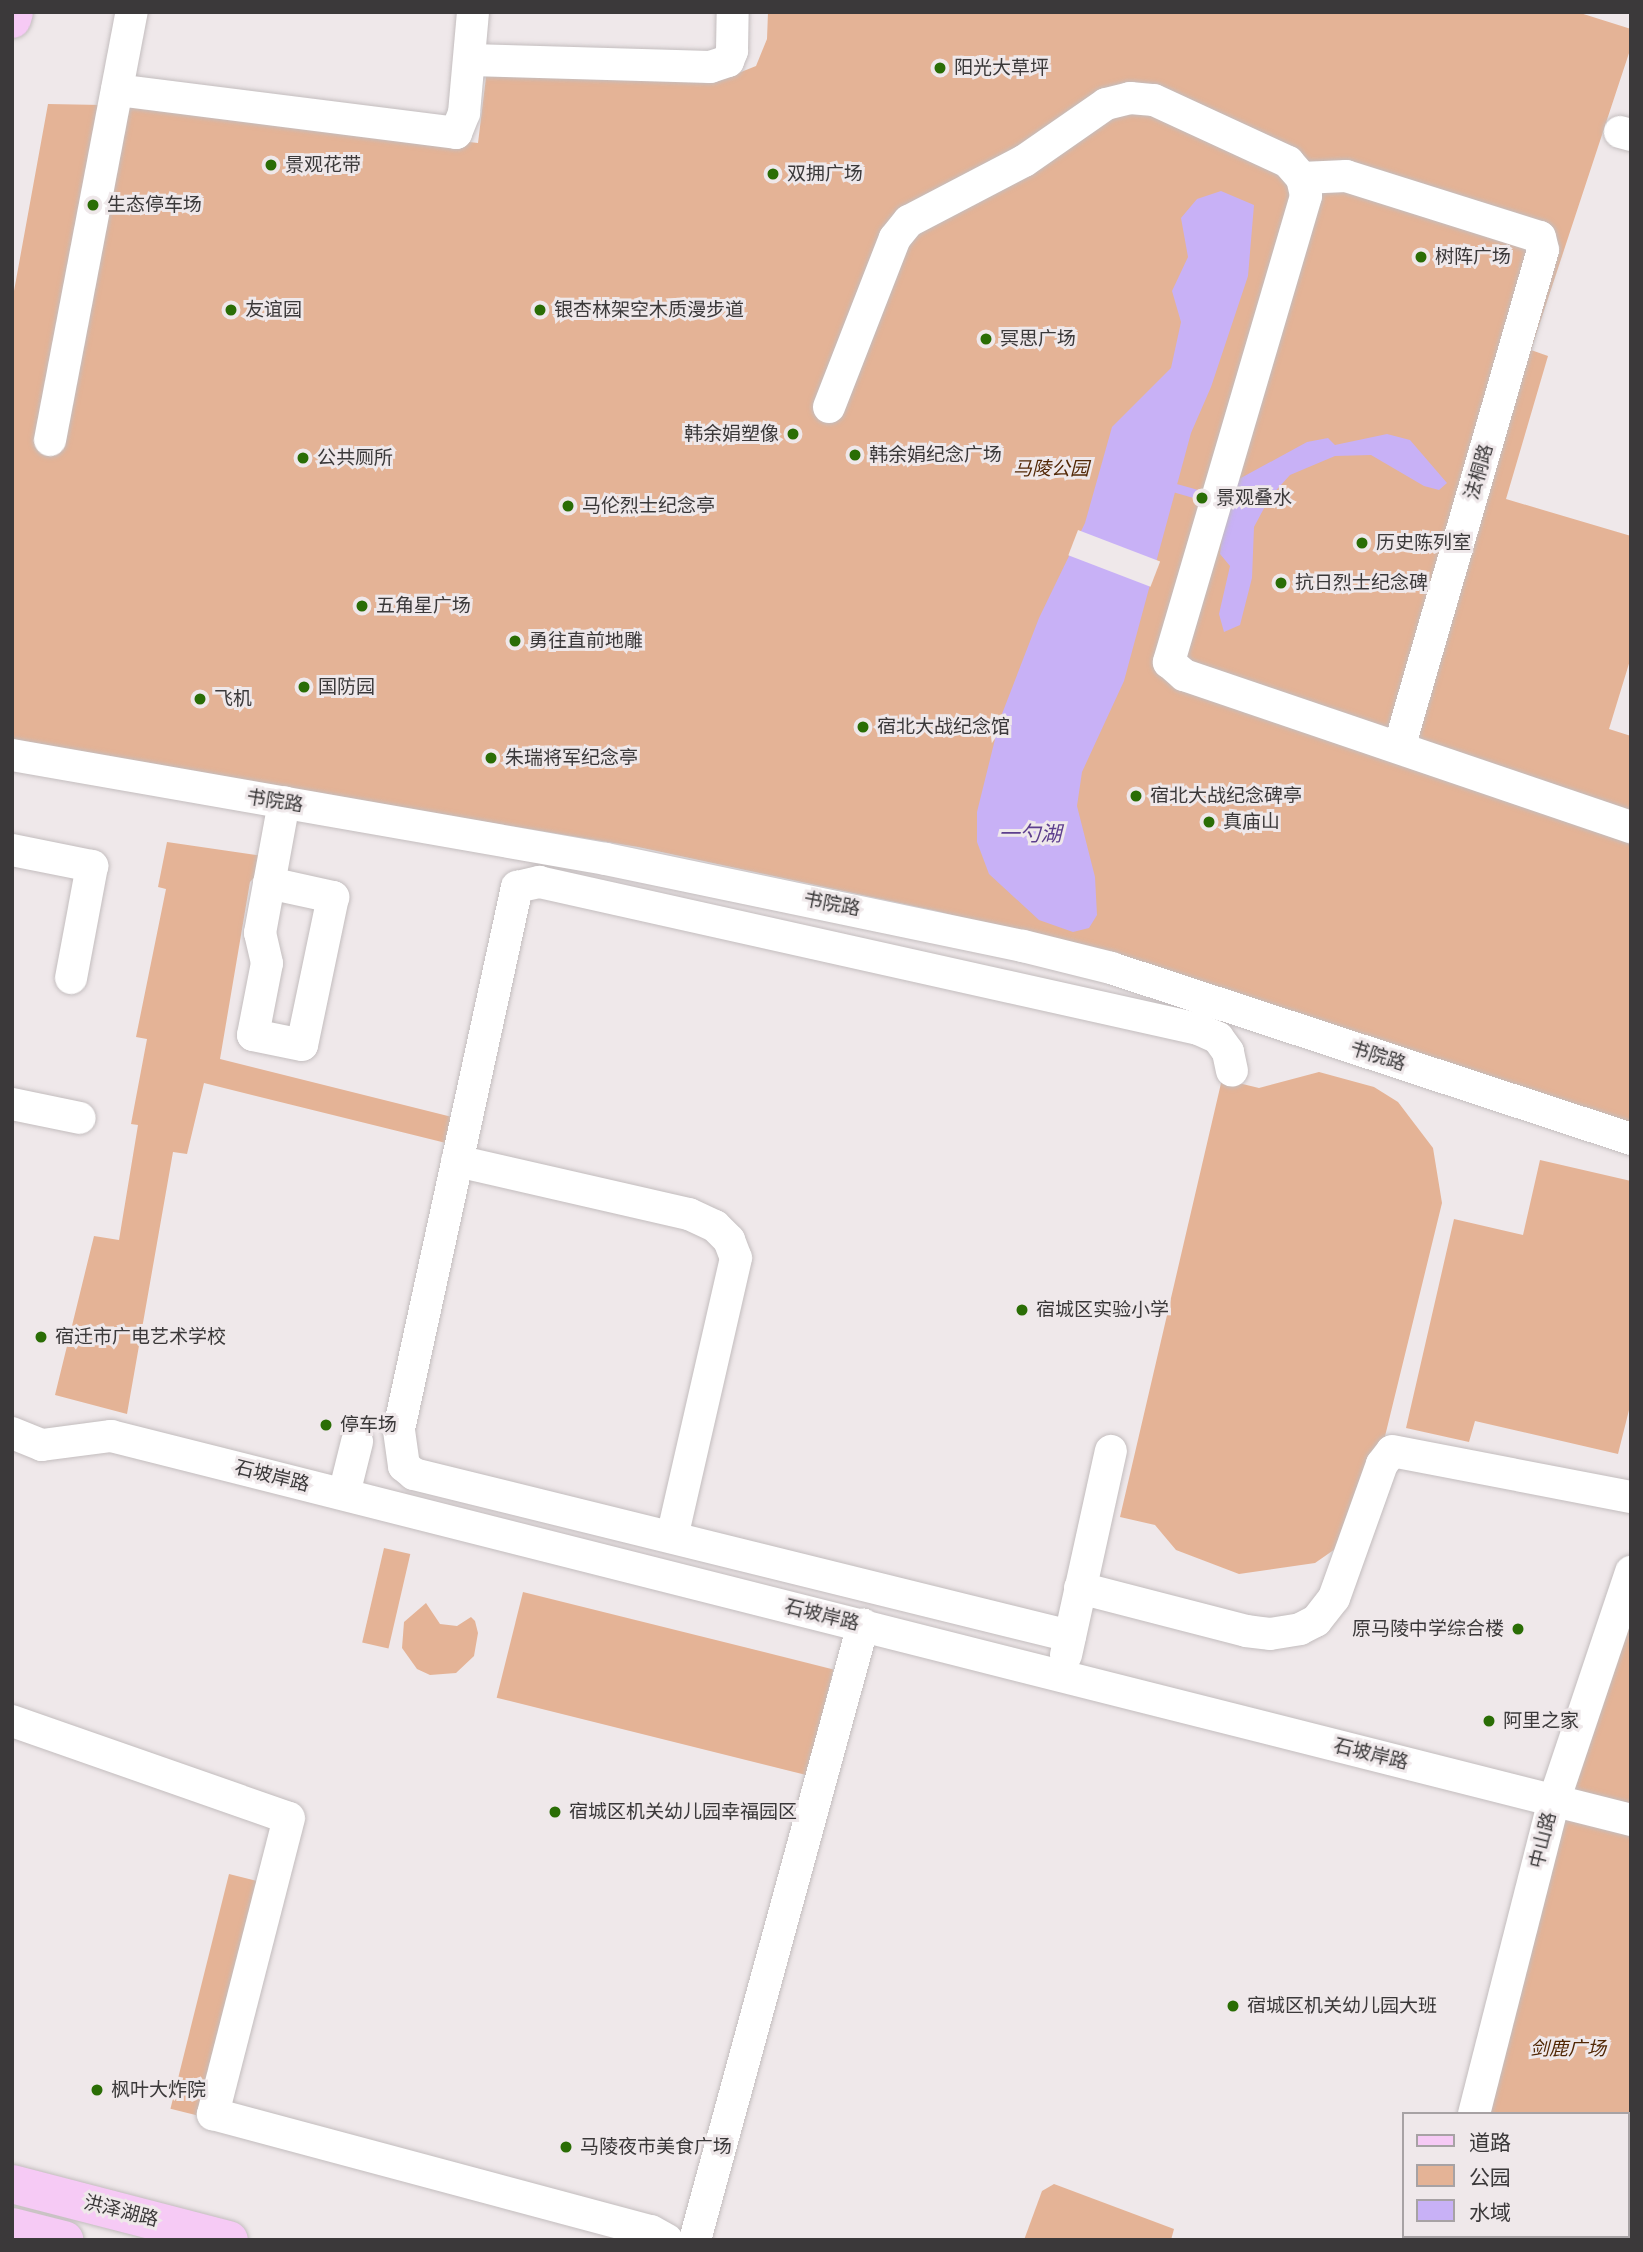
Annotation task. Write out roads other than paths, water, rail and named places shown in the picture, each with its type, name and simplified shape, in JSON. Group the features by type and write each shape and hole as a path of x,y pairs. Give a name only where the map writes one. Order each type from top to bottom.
{"main road":[{"path":"12,19 14,12"},
{"name":"洪泽湖路","path":"12,2184 229,2240"},
{"path":"12,2227 64,2240"}],"street":[{"path":"50,440 132,12"},
{"path":"117,90 456,133 464,113 471,60 473,12"},
{"path":"471,60 710,67 728,61 732,51 733,12"},
{"path":"828,407 895,237 909,222 1024,161 1106,104 1130,98 1154,100 1288,162 1302,178 1306,196 1206,526 1169,662 1174,670 1631,827"},
{"name":"法桐路","path":"1302,178 1346,176 1540,237 1543,250 1399,748"},
{"name":"书院路","path":"12,755 618,861 942,927 1111,968 1631,1139"},
{"path":"269,883 333,897 302,1045 253,1035 267,963 260,933 269,883 284,802"},
{"path":"12,850 92,866 71,978"},
{"path":"1070,1636 414,1474 404,1466 399,1429 517,887 527,881 932,968 1198,1029 1218,1038 1228,1052 1232,1071"},
{"path":"932,968 942,927"},
{"path":"12,1104 80,1118"},
{"path":"457,1161 689,1214 715,1226 729,1240 736,1258 672,1537"},
{"name":"石坡岸路","path":"12,1433 42,1445 111,1436 1631,1820"},
{"path":"344,1494 357,1442"},
{"path":"1061,1675 1111,1451"},
{"path":"1080,1588 1246,1631 1270,1634 1300,1629 1317,1621 1334,1598 1381,1464 1392,1451 1631,1497"},
{"name":"中山路","path":"1475,2112 1554,1801 1631,1572"},
{"path":"695,2240 863,1625"},
{"path":"12,1721 289,1818 213,2115 651,2231 667,2240"}],"water":[{"name":"一勺湖","path":"1221,191 1254,205 1248,276 1211,387 1191,433 1124,681 1082,772 1077,806 1095,877 1097,915 1089,928 1073,932 1039,920 989,874 977,842 977,812 1000,719 1039,618 1085,523 1112,427 1171,368 1181,322 1172,291 1188,257 1181,218 1197,199"},
{"path":"1387,434 1410,440 1447,483 1439,490 1424,486 1371,455 1335,456 1290,475 1270,497 1254,527 1252,578 1240,625 1224,632 1219,614 1230,566 1220,554 1223,526 1239,479 1307,442 1328,438 1335,445"}],"waterway":[{"path":"1176,488 1211,498"}],"place":[{"name":"阳光大草坪","path":"940,68"},
{"name":"景观花带","path":"271,165"},
{"name":"双拥广场","path":"773,174"},
{"name":"生态停车场","path":"93,205"},
{"name":"树阵广场","path":"1421,257"},
{"name":"友谊园","path":"231,310"},
{"name":"银杏林架空木质漫步道","path":"540,310"},
{"name":"冥思广场","path":"986,339"},
{"name":"韩余娟塑像","path":"793,434"},
{"name":"韩余娟纪念广场","path":"855,455"},
{"name":"公共厕所","path":"303,458"},
{"name":"景观叠水","path":"1202,498"},
{"name":"马伦烈士纪念亭","path":"568,506"},
{"name":"历史陈列室","path":"1362,543"},
{"name":"抗日烈士纪念碑","path":"1281,583"},
{"name":"五角星广场","path":"362,606"},
{"name":"勇往直前地雕","path":"515,641"},
{"name":"国防园","path":"304,687"},
{"name":"飞机","path":"200,699"},
{"name":"宿北大战纪念馆","path":"863,727"},
{"name":"朱瑞将军纪念亭","path":"491,758"},
{"name":"宿北大战纪念碑亭","path":"1136,796"},
{"name":"真庙山","path":"1209,822"},
{"name":"宿城区实验小学","path":"1022,1310"},
{"name":"宿迁市广电艺术学校","path":"41,1337"},
{"name":"停车场","path":"326,1425"},
{"name":"原马陵中学综合楼","path":"1518,1629"},
{"name":"阿里之家","path":"1489,1721"},
{"name":"宿城区机关幼儿园幸福园区","path":"555,1812"},
{"name":"宿城区机关幼儿园大班","path":"1233,2006"},
{"name":"枫叶大炸院","path":"97,2090"},
{"name":"马陵夜市美食广场","path":"566,2147"}],"park label":[{"name":"马陵公园","path":"1051,469"},
{"name":"剑鹿广场","path":"1568,2049"}]}
